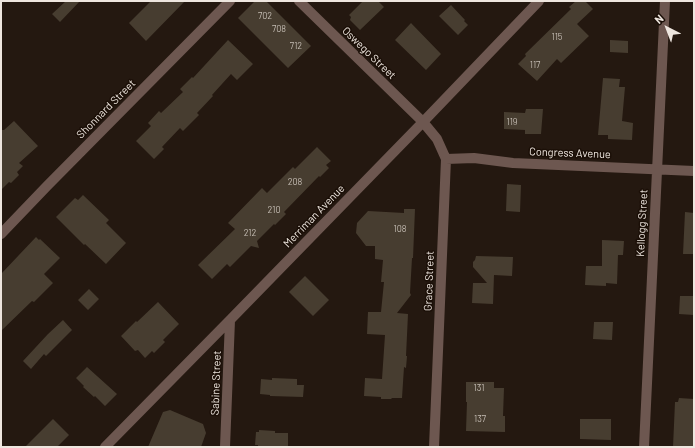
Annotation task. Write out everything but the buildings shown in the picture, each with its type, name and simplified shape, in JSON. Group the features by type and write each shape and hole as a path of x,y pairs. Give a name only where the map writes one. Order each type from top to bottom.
{"street":[{"name":"Shonnard Street","path":"1,234 230,1"},
{"name":"Oswego Street","path":"299,1 423,122"},
{"name":"Merriman Avenue","path":"104,447 230,320 539,1"},
{"name":"Kellogg Street","path":"644,447 666,1"},
{"name":"Grace Street","path":"423,122 437,140 446,159 434,447"},
{"name":"Congress Avenue","path":"446,159 474,158 513,163 694,171"},
{"name":"Sabine Street","path":"225,447 230,320"}]}
